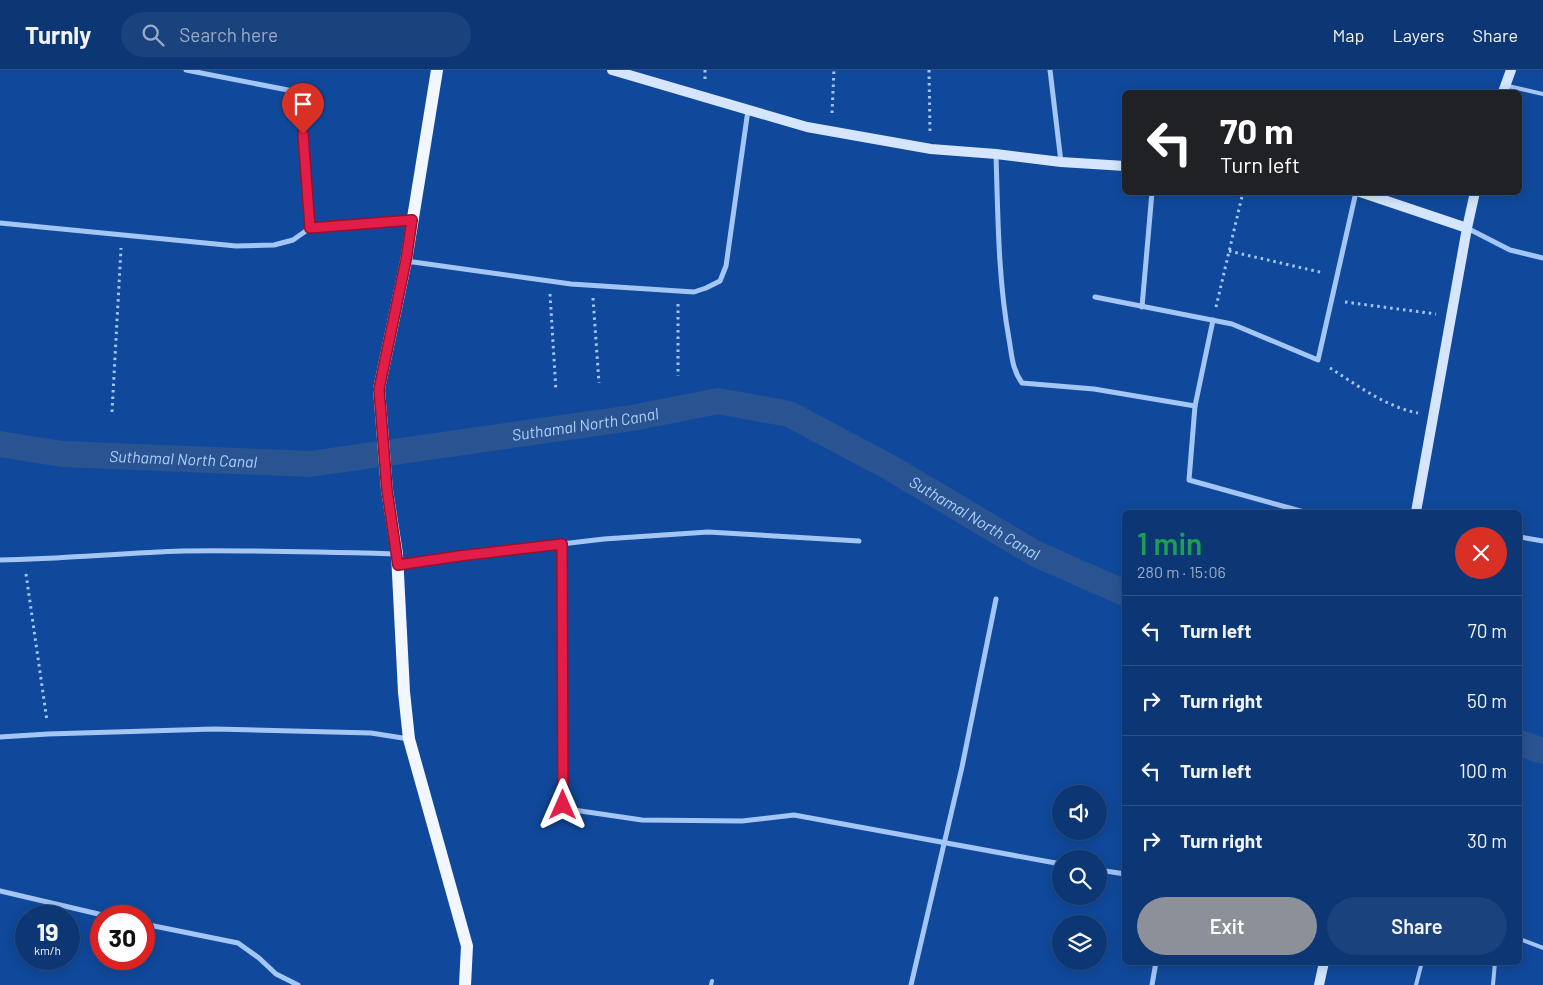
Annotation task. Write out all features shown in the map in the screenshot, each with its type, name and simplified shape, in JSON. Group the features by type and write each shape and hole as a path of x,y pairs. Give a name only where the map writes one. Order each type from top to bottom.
{"main road":[{"path":"437,70 406,260 379,389 387,490 398,560 404,692 409,739 466,946 465,985"}],"street":[{"path":"186,70 293,91 302,103 310,228"},
{"path":"612,70 807,127 832,132 931,149 1122,166"},
{"path":"1050,70 1062,162"},
{"path":"1504,89 1511,70"},
{"path":"406,260 550,281 694,292 706,288 720,281 728,256 748,110"},
{"path":"996,154 1000,263 1006,323 1015,374 1022,383 1094,389 1195,406"},
{"path":"1142,307 1152,195"},
{"path":"1095,297 1232,324 1318,360 1355,195"},
{"path":"1369,195 1467,228 1510,250 1543,258"},
{"path":"1416,510 1474,195"},
{"path":"0,223 236,246 274,245 293,240 310,228 412,220"},
{"path":"1213,320 1195,406 1189,480 1297,510"},
{"path":"0,560 181,552 288,550 398,560 459,556 604,539 708,532 860,541"},
{"path":"1522,537 1543,540"},
{"path":"562,544 563,805 567,809 642,820 742,821 794,815 1052,862"},
{"path":"911,985 962,767 996,600"},
{"path":"0,737 231,729 371,734 409,739"},
{"path":"1107,871 1122,874"},
{"path":"0,891 90,912"},
{"path":"155,926 238,943 259,958 276,974 298,985"},
{"path":"1152,985 1155,965"},
{"path":"1319,985 1323,965"}],"lane":[{"path":"1522,91 1543,94"},
{"path":"1522,941 1543,948"},
{"path":"1416,985 1421,965"},
{"path":"1492,985 1494,965"}],"path":[{"path":"832,132 834,70"},
{"path":"929,70 931,149"},
{"path":"1213,320 1242,195"},
{"path":"112,412 122,235"},
{"path":"1229,251 1337,275"},
{"path":"550,281 556,391"},
{"path":"593,285 599,383"},
{"path":"678,291 678,376"},
{"path":"1332,300 1451,316"},
{"path":"1318,360 1392,405 1405,410 1433,415"},
{"path":"24,560 48,734"}],"waterway":[{"name":"Suthamal North Canal","path":"0,444 62,454 310,464 632,418 718,401 789,414 889,467 1036,554 1122,592"},
{"name":"Suthamal North Canal","path":"1522,744 1543,751"}],"route":[{"path":"303,134 310,228 412,220 406,260 379,389 387,490 398,554 398,565 562,544 563,805"}]}
